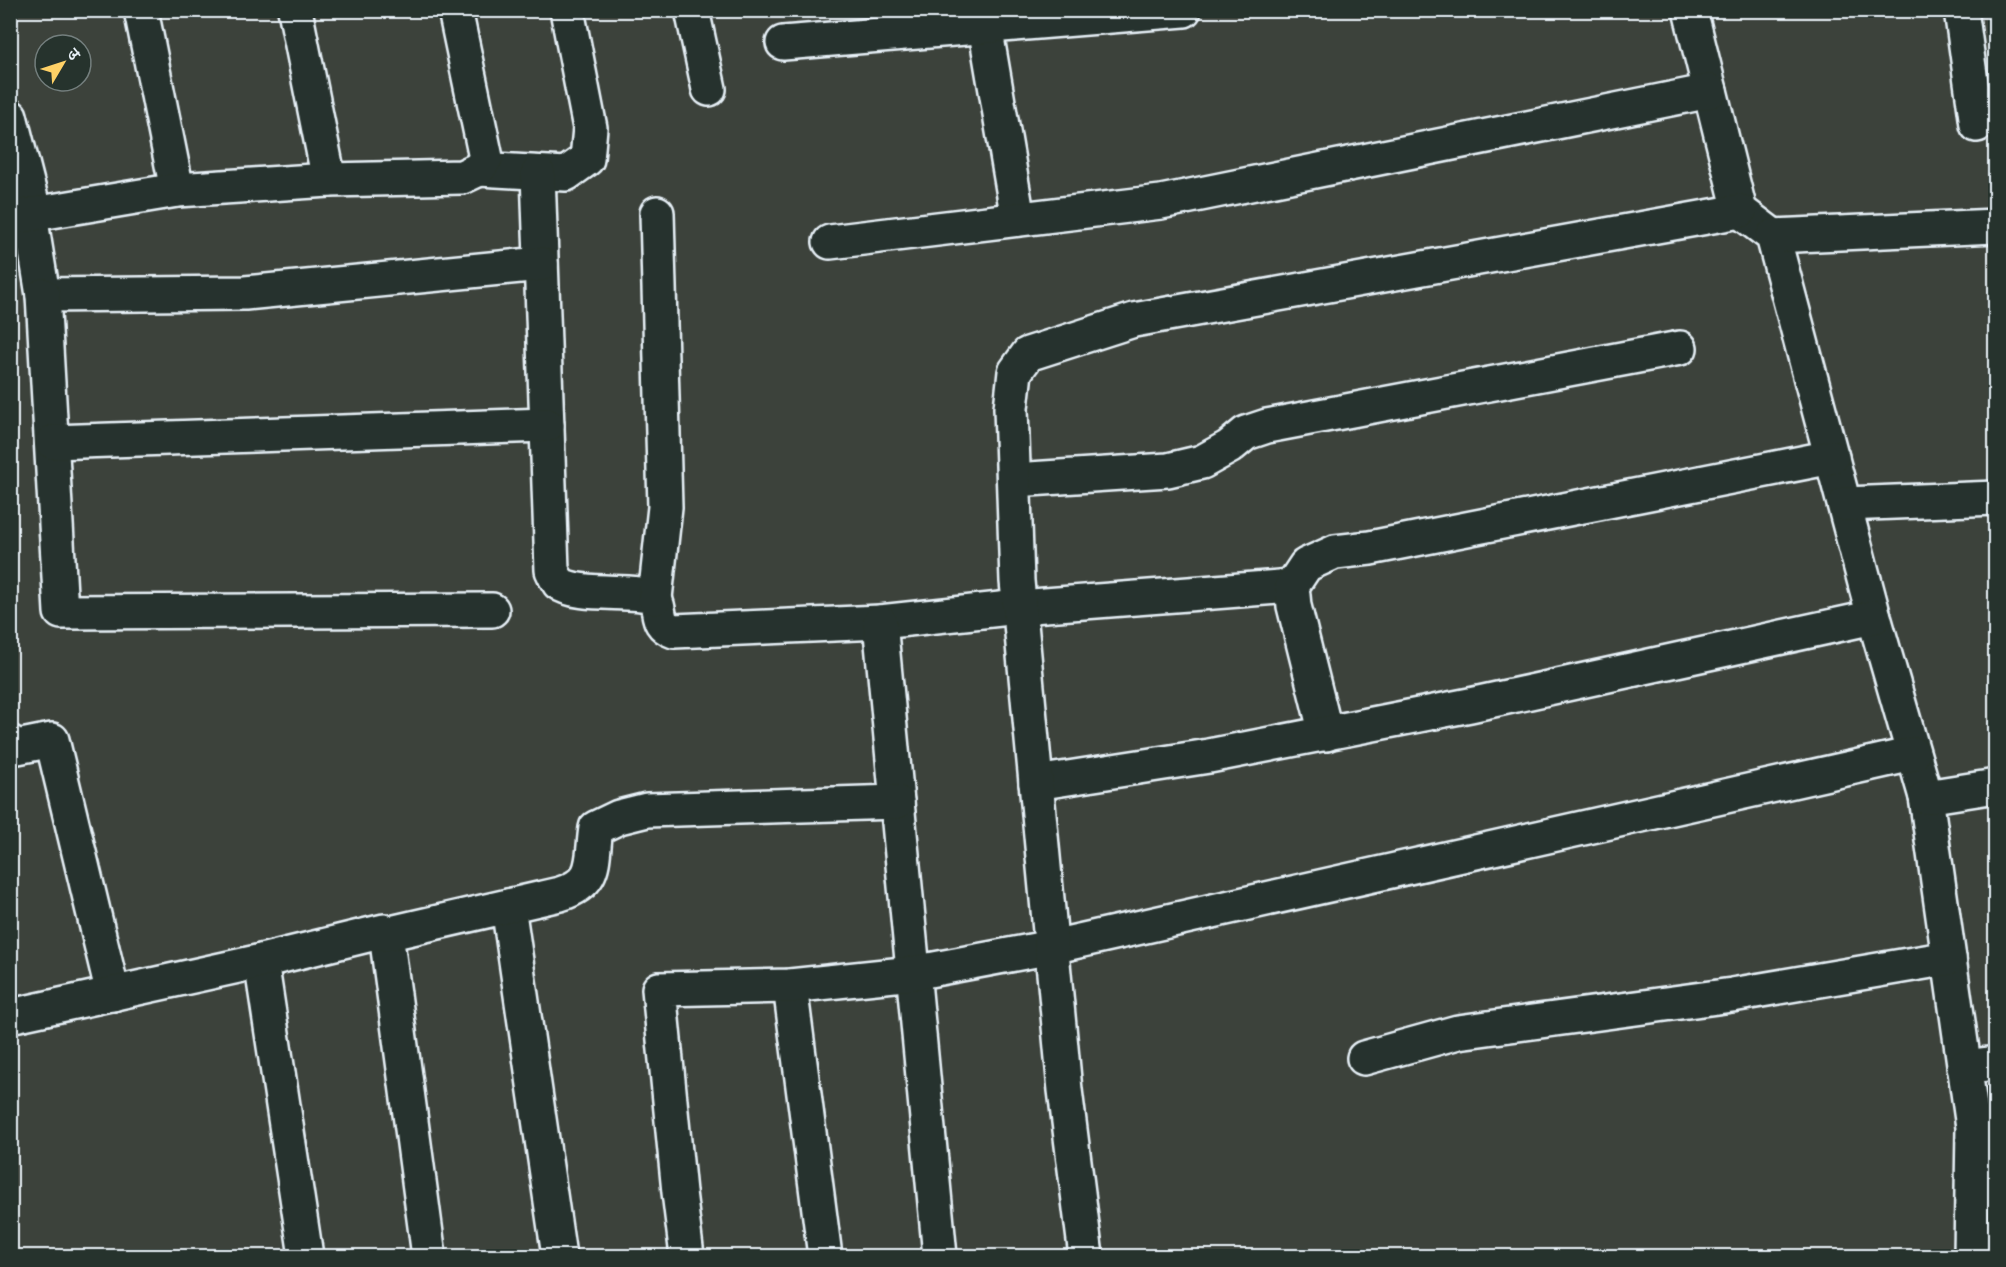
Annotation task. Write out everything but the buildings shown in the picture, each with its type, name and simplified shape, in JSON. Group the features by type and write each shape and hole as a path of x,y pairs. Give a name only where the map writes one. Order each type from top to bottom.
{"street":[{"path":"141,10 177,190"},
{"path":"296,10 329,180"},
{"path":"455,10 486,159 479,169"},
{"path":"25,216 177,190 329,180 462,177 479,169 566,174 586,159 590,128 567,10"},
{"path":"692,10 709,89"},
{"path":"783,43 1184,10"},
{"path":"1690,10 1740,211 1773,236 1874,617 1926,797 1949,958 1980,1065 1974,1128 1971,1257"},
{"path":"1961,10 1977,125"},
{"path":"985,26 1018,219"},
{"path":"830,242 1161,202 1710,91"},
{"path":"10,116 25,216 43,295 61,612 492,610"},
{"path":"538,172 552,570 555,577 566,586 580,590 650,595 655,598"},
{"path":"1086,1257 1065,1090 1019,607 1011,408 1016,372 1028,354 1134,320 1740,211"},
{"path":"657,213 665,507 655,598 661,621 665,627 674,631 880,622 1019,607 1292,586"},
{"path":"1773,236 1995,226"},
{"path":"43,295 245,293 541,264"},
{"path":"1014,480 1168,470 1202,462 1229,447 1246,433 1267,426 1680,348"},
{"path":"52,442 547,425"},
{"path":"1326,734 1294,606 1292,586 1306,565 1335,552 1370,548 1832,457"},
{"path":"1845,504 1995,498"},
{"path":"1036,783 1209,756 1326,734 1874,617"},
{"path":"880,622 940,1257"},
{"path":"10,741 12,748 52,740 113,994"},
{"path":"687,1257 659,989 790,986 913,973 1052,947 1913,754"},
{"path":"1926,797 1995,786"},
{"path":"10,1016 261,961 384,931 386,934 576,889 585,882 590,872 596,828 619,817 647,810 897,802"},
{"path":"508,906 560,1257"},
{"path":"386,934 429,1257"},
{"path":"1364,1058 1458,1032 1732,995 1949,958"},
{"path":"261,961 306,1257"},
{"path":"790,986 825,1257"}]}
